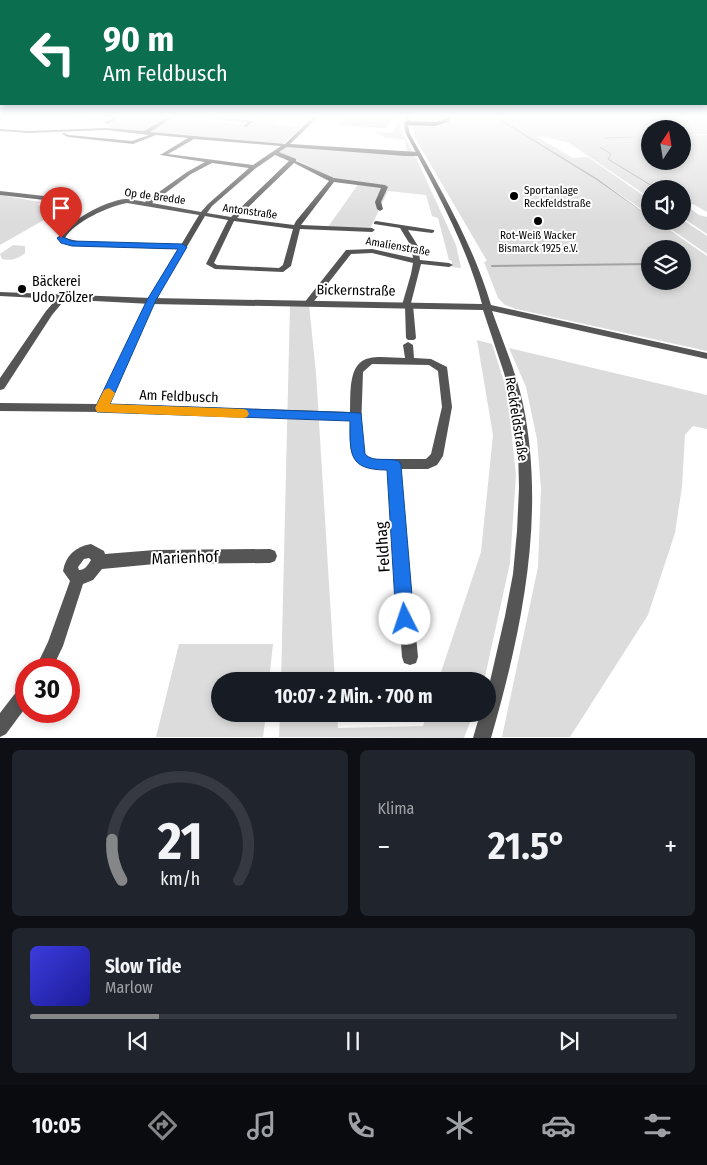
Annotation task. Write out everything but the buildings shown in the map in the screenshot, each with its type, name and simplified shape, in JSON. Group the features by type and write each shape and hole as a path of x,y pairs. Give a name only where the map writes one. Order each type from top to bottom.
{"street":[{"path":"169,151 163,155 254,167"},
{"path":"371,151 418,154"},
{"path":"102,408 151,300 203,214 210,205 254,167 276,153 334,180 385,187 378,202 380,209"},
{"name":"Reckfeldstraße","path":"418,154 472,260 514,386 525,470 524,534 513,616 482,738"},
{"path":"232,219 294,160"},
{"path":"148,203 189,172 211,161"},
{"name":"Antonstraße","path":"232,219 210,264 215,267 280,270 287,266 295,227 312,204 334,180"},
{"path":"0,192 62,200"},
{"name":"Op de Bredde","path":"183,247 95,245 64,242 61,238 62,234 113,203 127,201 148,203 203,214"},
{"name":"Antonstraße","path":"203,214 295,227 402,227 432,231"},
{"path":"402,227 411,237 418,261 408,305 410,362"},
{"name":"Amalienstraße","path":"308,303 349,252 372,251 418,261 449,265"},
{"name":"Bickernstraße","path":"0,294 151,300 487,307 707,356"},
{"path":"0,386 49,313 63,297"},
{"path":"370,361 410,362 431,362 443,369 447,407 437,456 428,464 394,465 364,462 356,448 358,372 361,366 370,361"},
{"name":"Am Feldbusch","path":"0,407 102,408 356,416"},
{"name":"Feldhag","path":"394,465 410,657"},
{"path":"91,551 96,552 99,556 99,562 90,574 78,578 72,576 70,565 80,554 91,551"},
{"name":"Marienhof","path":"99,562 155,557 270,556"},
{"path":"49,658 78,578"},
{"path":"0,728 15,707"}],"shaded area":[{"path":"352,151 394,155 396,152 407,153 407,151 412,151 418,162 456,245 461,268 452,267 452,261 449,260 438,218 432,216 426,195 388,191 370,229 328,227 359,183 336,180 280,152"},
{"path":"423,151 550,151 641,211 641,230 670,230 684,240 641,240 641,290 691,290 691,245 707,256 707,351 505,305 498,298 484,262 487,261"},
{"path":"550,151 598,179 641,211 595,179"},
{"path":"553,151 562,151 573,158 588,157 641,194 641,209"},
{"path":"581,151 641,151 641,170 691,170 691,151 707,151 707,212 691,204 691,180 641,180 641,192"},
{"path":"0,195 40,202 37,205 55,207 60,203 70,205 0,245"},
{"path":"691,209 699,215 707,217 707,234 691,223"},
{"path":"691,225 707,236 707,254 691,243 691,240 687,240 672,230 691,230"},
{"path":"13,245 25,246 25,253 14,259 2,259 0,254"},
{"path":"290,305 309,305 316,373 334,672 281,672"},
{"path":"477,340 492,344 507,391 516,475 510,563 486,672 441,672 481,552 493,435"},
{"path":"509,348 707,395 707,429 693,426 685,435 682,487 675,533 648,615 570,737 502,737 538,567 541,489 537,439 526,387"},
{"path":"179,644 273,644 270,672 211,672 211,722 265,722 263,737 156,737"},
{"path":"280,722 338,722 338,728 423,726 424,722 470,722 464,738 279,737"}],"waterway":[{"path":"607,151 611,154 608,159 642,180"},
{"path":"492,266 641,264"}],"slow traffic":[{"path":"109,393 102,408 243,414"}],"place":[{"name":"Sportanlage Reckfeldstraße","path":"514,196"},
{"name":"Rot-Weiß Wacker Bismarck 1925 e.V.","path":"538,221"},
{"name":"Bäckerei Udo Zölzer","path":"22,289"}],"route":[{"path":"61,238 64,242 72,243 183,247 151,300 102,408 302,416 356,416 356,448 359,456 364,462 394,465 405,619"}]}
